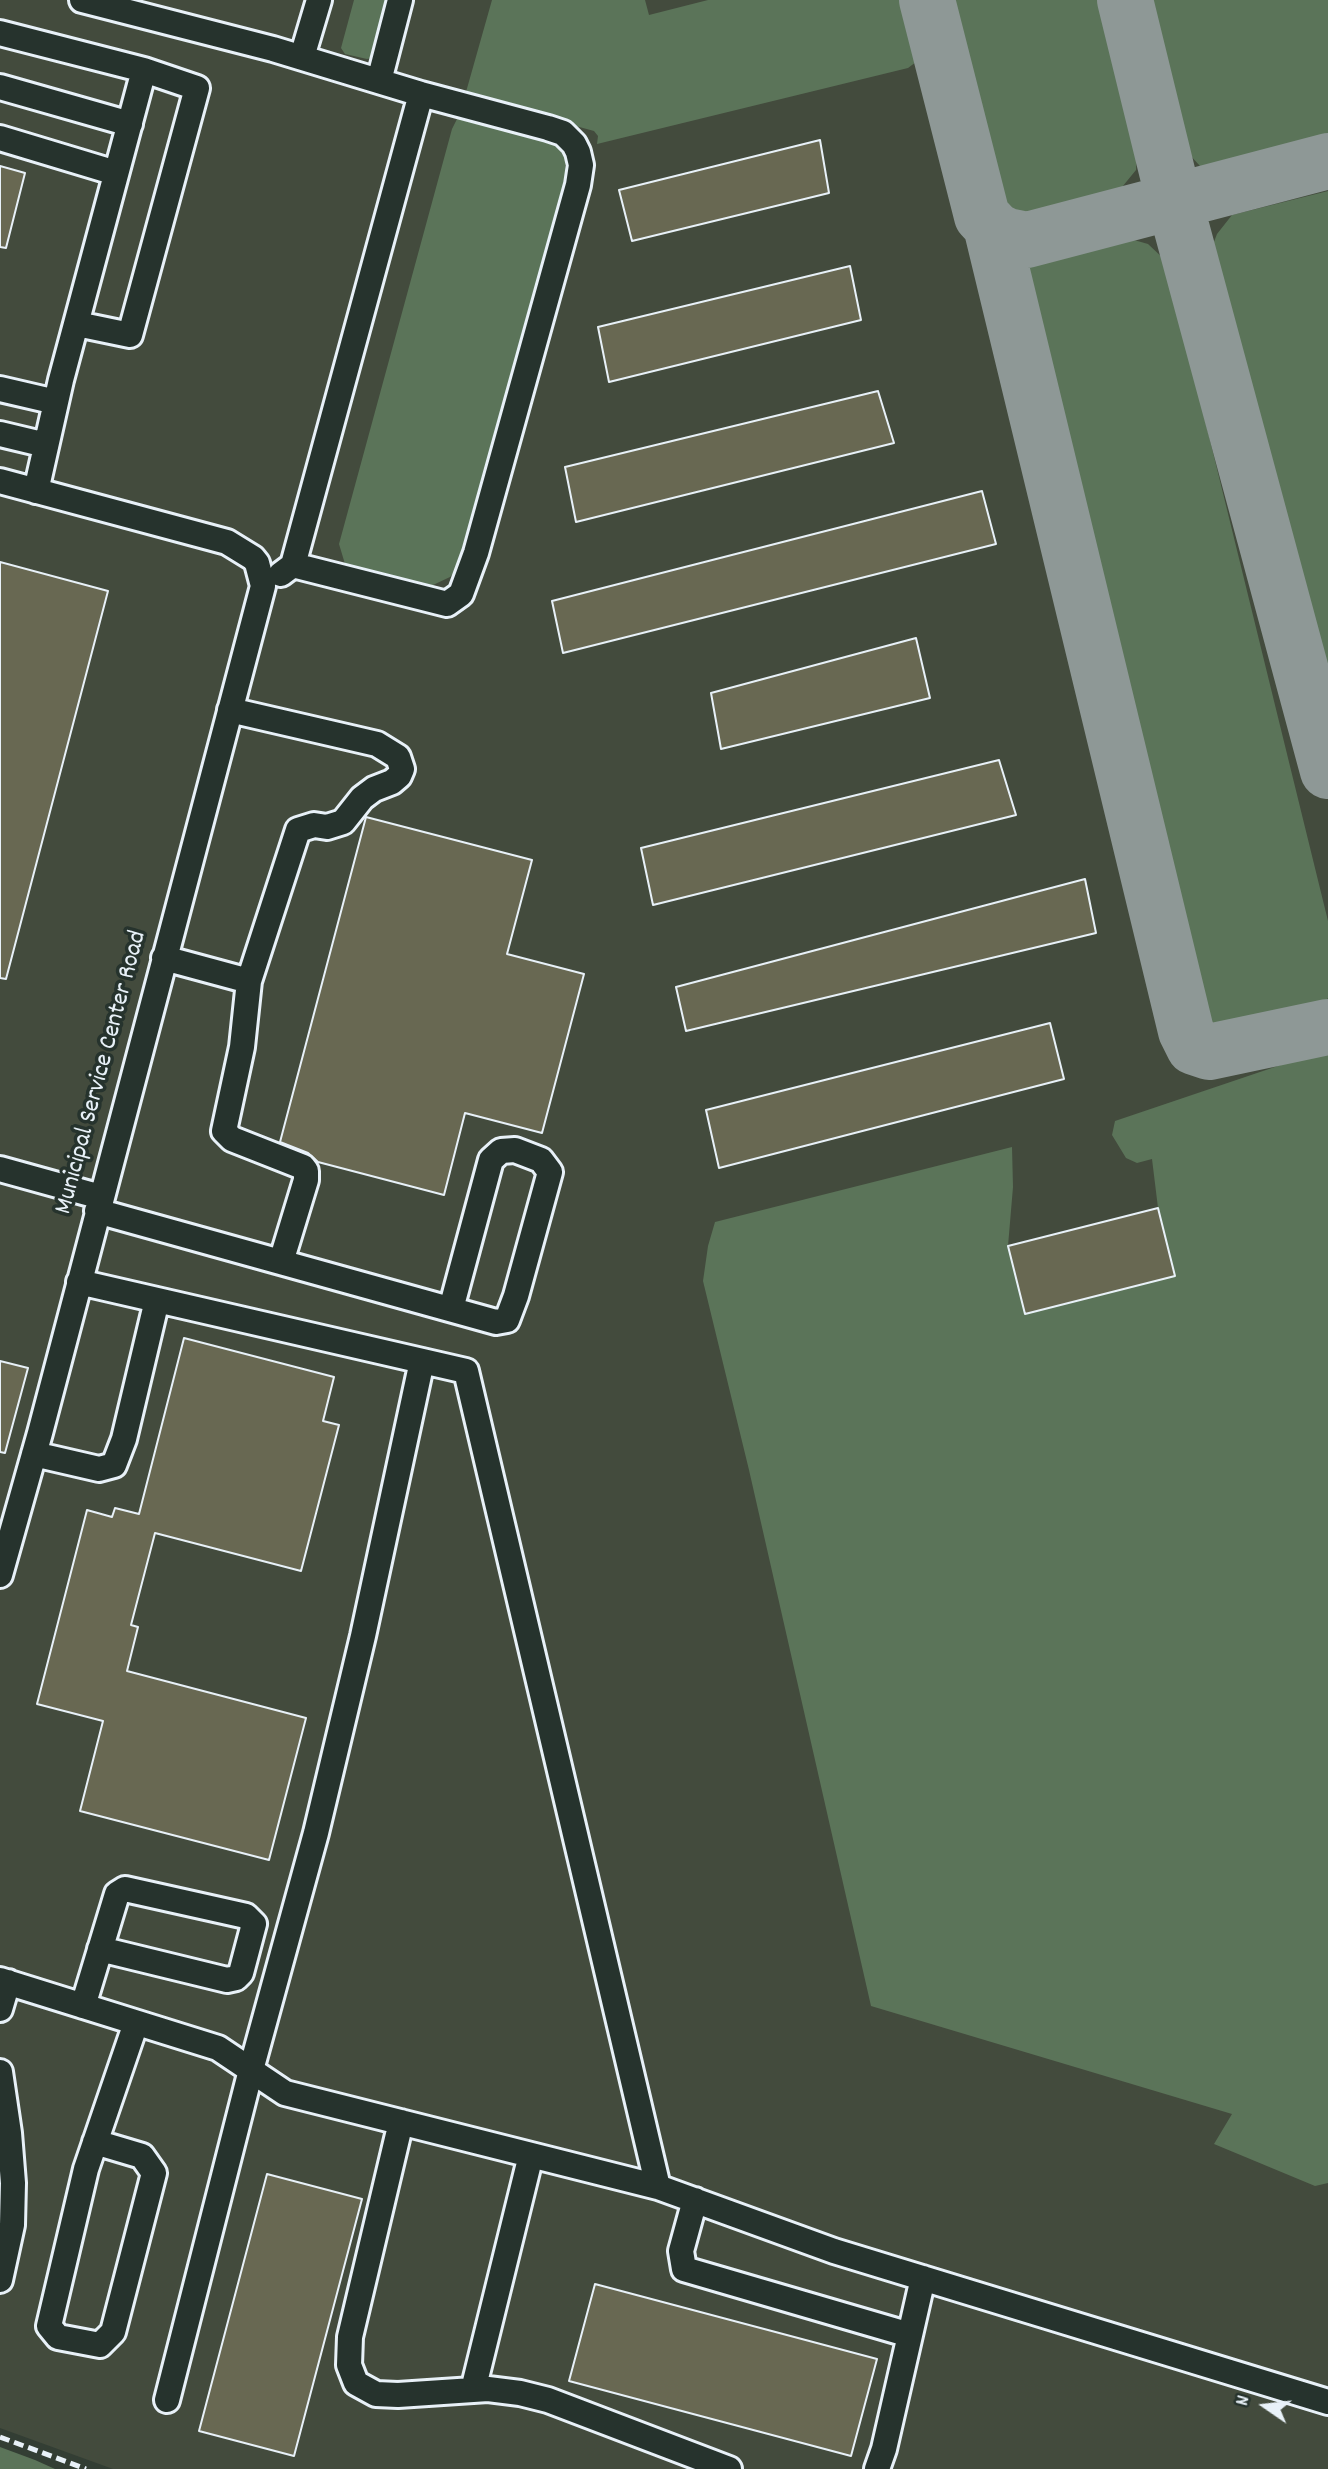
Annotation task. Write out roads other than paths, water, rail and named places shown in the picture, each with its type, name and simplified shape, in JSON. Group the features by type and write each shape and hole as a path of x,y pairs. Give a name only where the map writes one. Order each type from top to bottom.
{"street":[{"path":"82,0 108,3 302,57 563,134 574,144 581,165 574,198 476,553 461,594 447,604 293,565"},
{"path":"302,57 318,0"},
{"path":"379,81 400,0"},
{"path":"0,33 144,71 197,88 130,335 77,324"},
{"path":"36,491 56,402 144,71"},
{"path":"0,87 130,124"},
{"path":"0,481 235,546 257,563 263,586 293,565 421,94"},
{"path":"0,138 116,173"},
{"path":"0,389 56,402"},
{"path":"0,434 46,445"},
{"name":"Municipal Service Center Road","path":"0,1575 263,586"},
{"path":"230,710 377,744 398,757 402,769 392,782 374,789 362,798 343,822 327,827 314,825 298,830 249,981 242,1047 224,1130 232,1139 303,1167 306,1171 306,1180 281,1262"},
{"path":"164,958 249,981"},
{"path":"0,1169 99,1204 281,1262 496,1322 507,1320 516,1296 550,1172 541,1160 514,1150 501,1151 491,1160 451,1309"},
{"path":"79,1282 466,1371 658,2187"},
{"path":"34,1454 99,1469 114,1465 124,1439 157,1300"},
{"path":"167,2400 251,2070 316,1833 363,1636 422,1361"},
{"path":"83,2006 100,1949 117,1894 125,1889 246,1916 254,1924 241,1973 236,1978 227,1980 100,1949"},
{"path":"0,2009 4,1981 218,2048 285,2093 658,2187 834,2251 1328,2402"},
{"path":"95,2142 142,2156 154,2173 113,2332 100,2346 58,2337 49,2326 86,2169 95,2142 136,2023"},
{"path":"0,2072 13,2183 12,2225 0,2280"},
{"path":"401,2122 350,2337 349,2365 356,2383 376,2394 488,2389 548,2400 729,2469"},
{"path":"473,2390 531,2155"},
{"path":"695,2200 681,2251 684,2269 910,2335"},
{"path":"877,2469 884,2449 923,2278"}],"railway":[{"path":"0,2437 86,2469"}]}
